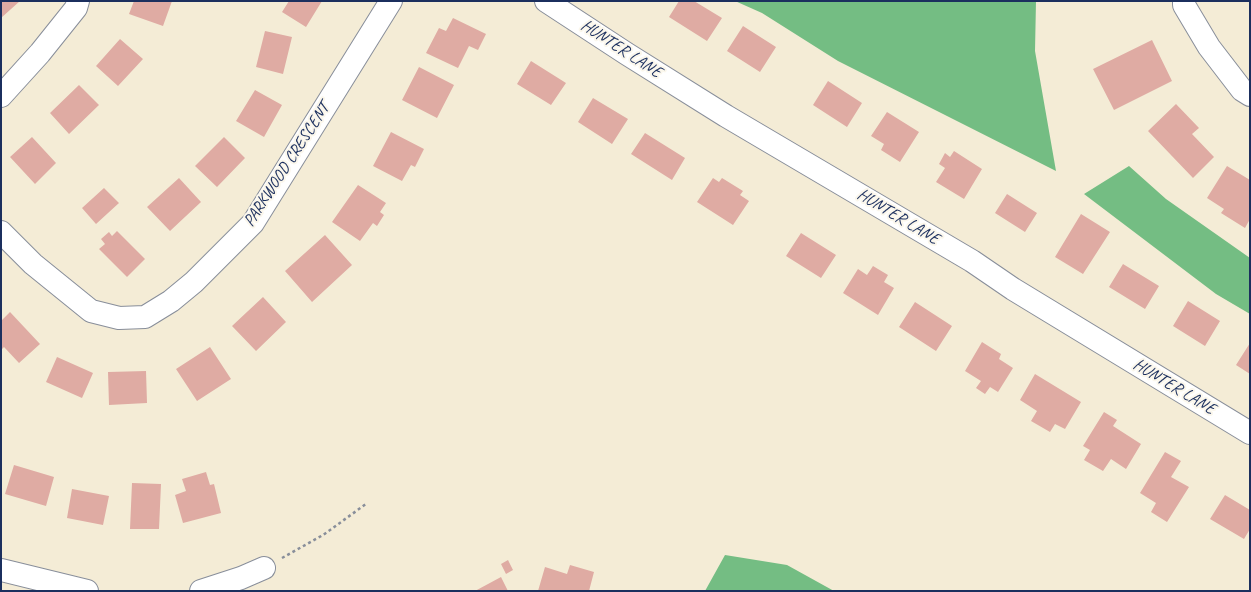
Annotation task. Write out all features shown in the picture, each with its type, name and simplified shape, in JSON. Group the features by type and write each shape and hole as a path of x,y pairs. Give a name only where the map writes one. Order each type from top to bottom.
{"street":[{"path":"1,96 40,54 76,8 78,1"},
{"name":"PARKWOOD CRESCENT","path":"1,232 33,264 91,311 119,318 145,316 170,301 194,282 253,223 391,1"},
{"name":"HUNTER LANE","path":"546,1 726,116 972,261 1013,289 1250,433"},
{"path":"1184,1 1184,5 1209,47 1242,90 1250,95"},
{"path":"208,590 264,568"},
{"path":"1,570 86,591"}],"path":[{"path":"264,568 323,535 366,504"}],"green space":[{"path":"735,1 1036,1 1035,51 1056,171 838,61 762,13"},
{"path":"1129,166 1166,199 1250,258 1250,314 1216,294 1084,194"},
{"path":"725,555 787,565 834,591 705,591"}],"building":[{"path":"1,1 20,1 1,18"},
{"path":"134,1 172,1 163,26 129,14"},
{"path":"289,1 322,1 306,27 282,12"},
{"path":"679,1 694,1 722,18 707,41 669,17"},
{"path":"453,18 486,34 478,50 469,46 458,68 426,53 439,28 446,31"},
{"path":"743,26 776,47 760,72 727,51"},
{"path":"265,31 292,37 283,74 256,67"},
{"path":"120,39 143,59 118,86 96,66"},
{"path":"1152,40 1172,81 1114,110 1093,69"},
{"path":"531,61 566,83 551,105 517,84"},
{"path":"419,67 454,85 437,118 402,100"},
{"path":"828,81 862,103 847,127 813,105"},
{"path":"79,85 99,105 69,134 50,113"},
{"path":"255,90 282,105 264,137 236,121"},
{"path":"593,98 628,119 612,144 578,122"},
{"path":"1176,104 1199,128 1192,134 1214,157 1193,178 1148,131"},
{"path":"887,112 919,132 900,162 881,150 884,144 871,136"},
{"path":"391,132 424,149 415,167 411,165 402,181 373,166"},
{"path":"645,133 685,158 672,180 631,154"},
{"path":"32,137 56,163 35,184 10,157"},
{"path":"224,137 245,158 217,187 195,166"},
{"path":"954,151 982,169 964,199 936,182 945,168 939,164 945,153 950,157"},
{"path":"1227,166 1250,180 1250,219 1245,228 1221,213 1224,209 1207,198"},
{"path":"179,178 201,202 170,231 147,207"},
{"path":"713,178 719,182 722,178 743,191 740,195 749,201 733,225 697,202"},
{"path":"358,185 386,203 380,212 384,215 377,226 373,223 360,241 332,222"},
{"path":"104,188 119,203 96,224 82,208"},
{"path":"1007,194 1037,213 1025,232 995,213"},
{"path":"1081,214 1110,232 1083,274 1055,257"},
{"path":"117,231 145,259 127,277 99,249 105,244 101,239 109,232 112,236"},
{"path":"801,233 836,255 821,278 786,256"},
{"path":"325,235 352,265 312,302 285,271"},
{"path":"1123,264 1159,286 1145,309 1109,287"},
{"path":"873,266 888,275 884,282 894,288 878,315 843,293 858,269 867,275"},
{"path":"263,297 286,322 256,351 232,326"},
{"path":"1188,301 1220,321 1205,346 1173,326"},
{"path":"915,302 952,326 936,351 899,327"},
{"path":"10,312 40,344 19,363 4,347 1,350 1,321"},
{"path":"982,342 1001,354 999,359 1013,368 998,392 990,387 985,394 976,388 981,381 965,371"},
{"path":"1250,343 1250,374 1236,365"},
{"path":"210,347 231,379 197,401 176,369"},
{"path":"57,357 93,373 82,398 46,382"},
{"path":"146,371 147,403 109,405 108,372"},
{"path":"1035,374 1081,402 1065,429 1055,424 1050,432 1031,421 1037,411 1020,400"},
{"path":"1104,412 1117,420 1113,426 1141,444 1126,469 1111,459 1103,471 1084,460 1090,450 1083,446"},
{"path":"1165,452 1181,461 1171,477 1189,487 1167,522 1151,512 1156,503 1140,493"},
{"path":"14,465 54,477 46,506 5,494"},
{"path":"206,472 210,485 214,484 221,513 183,523 175,495 186,491 182,479"},
{"path":"132,483 161,484 159,529 130,529"},
{"path":"72,489 109,496 103,525 67,518"},
{"path":"1225,495 1250,510 1250,529 1244,539 1210,519"},
{"path":"508,560 513,570 506,574 501,564"},
{"path":"570,565 594,572 589,591 538,591 545,567 567,574"},
{"path":"501,577 508,591 475,591"}]}
